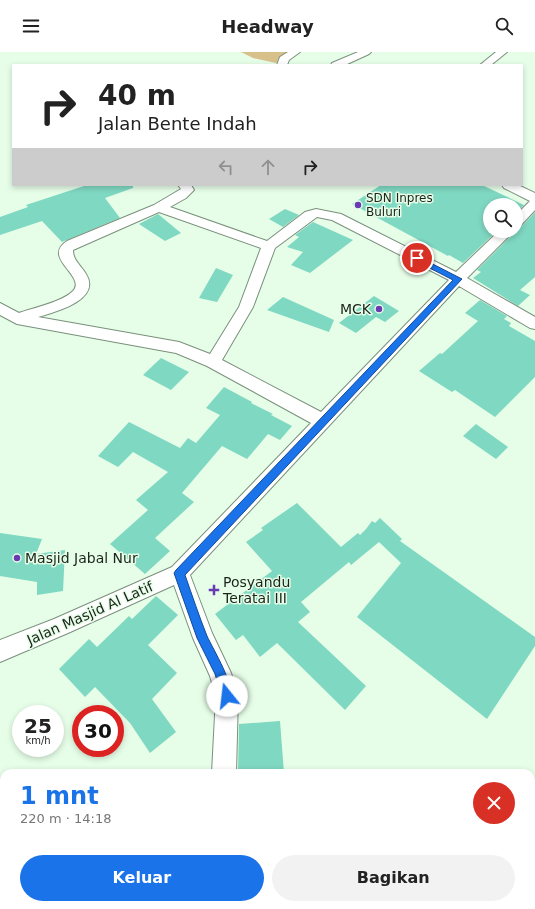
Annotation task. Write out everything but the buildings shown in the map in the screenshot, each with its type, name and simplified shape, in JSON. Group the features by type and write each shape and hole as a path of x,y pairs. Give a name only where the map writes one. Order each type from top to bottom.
{"street":[{"path":"282,64 284,59 295,52"},
{"path":"338,64 366,52"},
{"path":"487,64 502,52"},
{"path":"17,319 69,300 78,294 82,289 82,282 79,274 73,269 67,258 65,252 66,248 159,208 188,190 185,186"},
{"path":"510,186 535,198"},
{"path":"523,215 535,203"},
{"path":"159,208 269,246"},
{"path":"213,362 246,307 269,246 310,215 316,213 336,217 458,279 535,324"},
{"path":"224,769 227,696 224,685 203,638 179,573 458,279 500,238"},
{"path":"0,308 17,319 179,348 213,362 323,421"},
{"name":"Jalan Masjid Al Latif","path":"0,651 62,626 179,573"}],"shaded area":[{"path":"241,52 289,52 276,63 253,58"}],"place":[{"name":"SDN Inpres Buluri","path":"358,205"},
{"name":"MCK","path":"379,309"},
{"name":"Masjid Jabal Nur","path":"17,558"},
{"name":"Posyandu Teratai III","path":"214,590"}],"route":[{"path":"227,696 220,673 203,638 179,573 458,279 417,258"}]}
